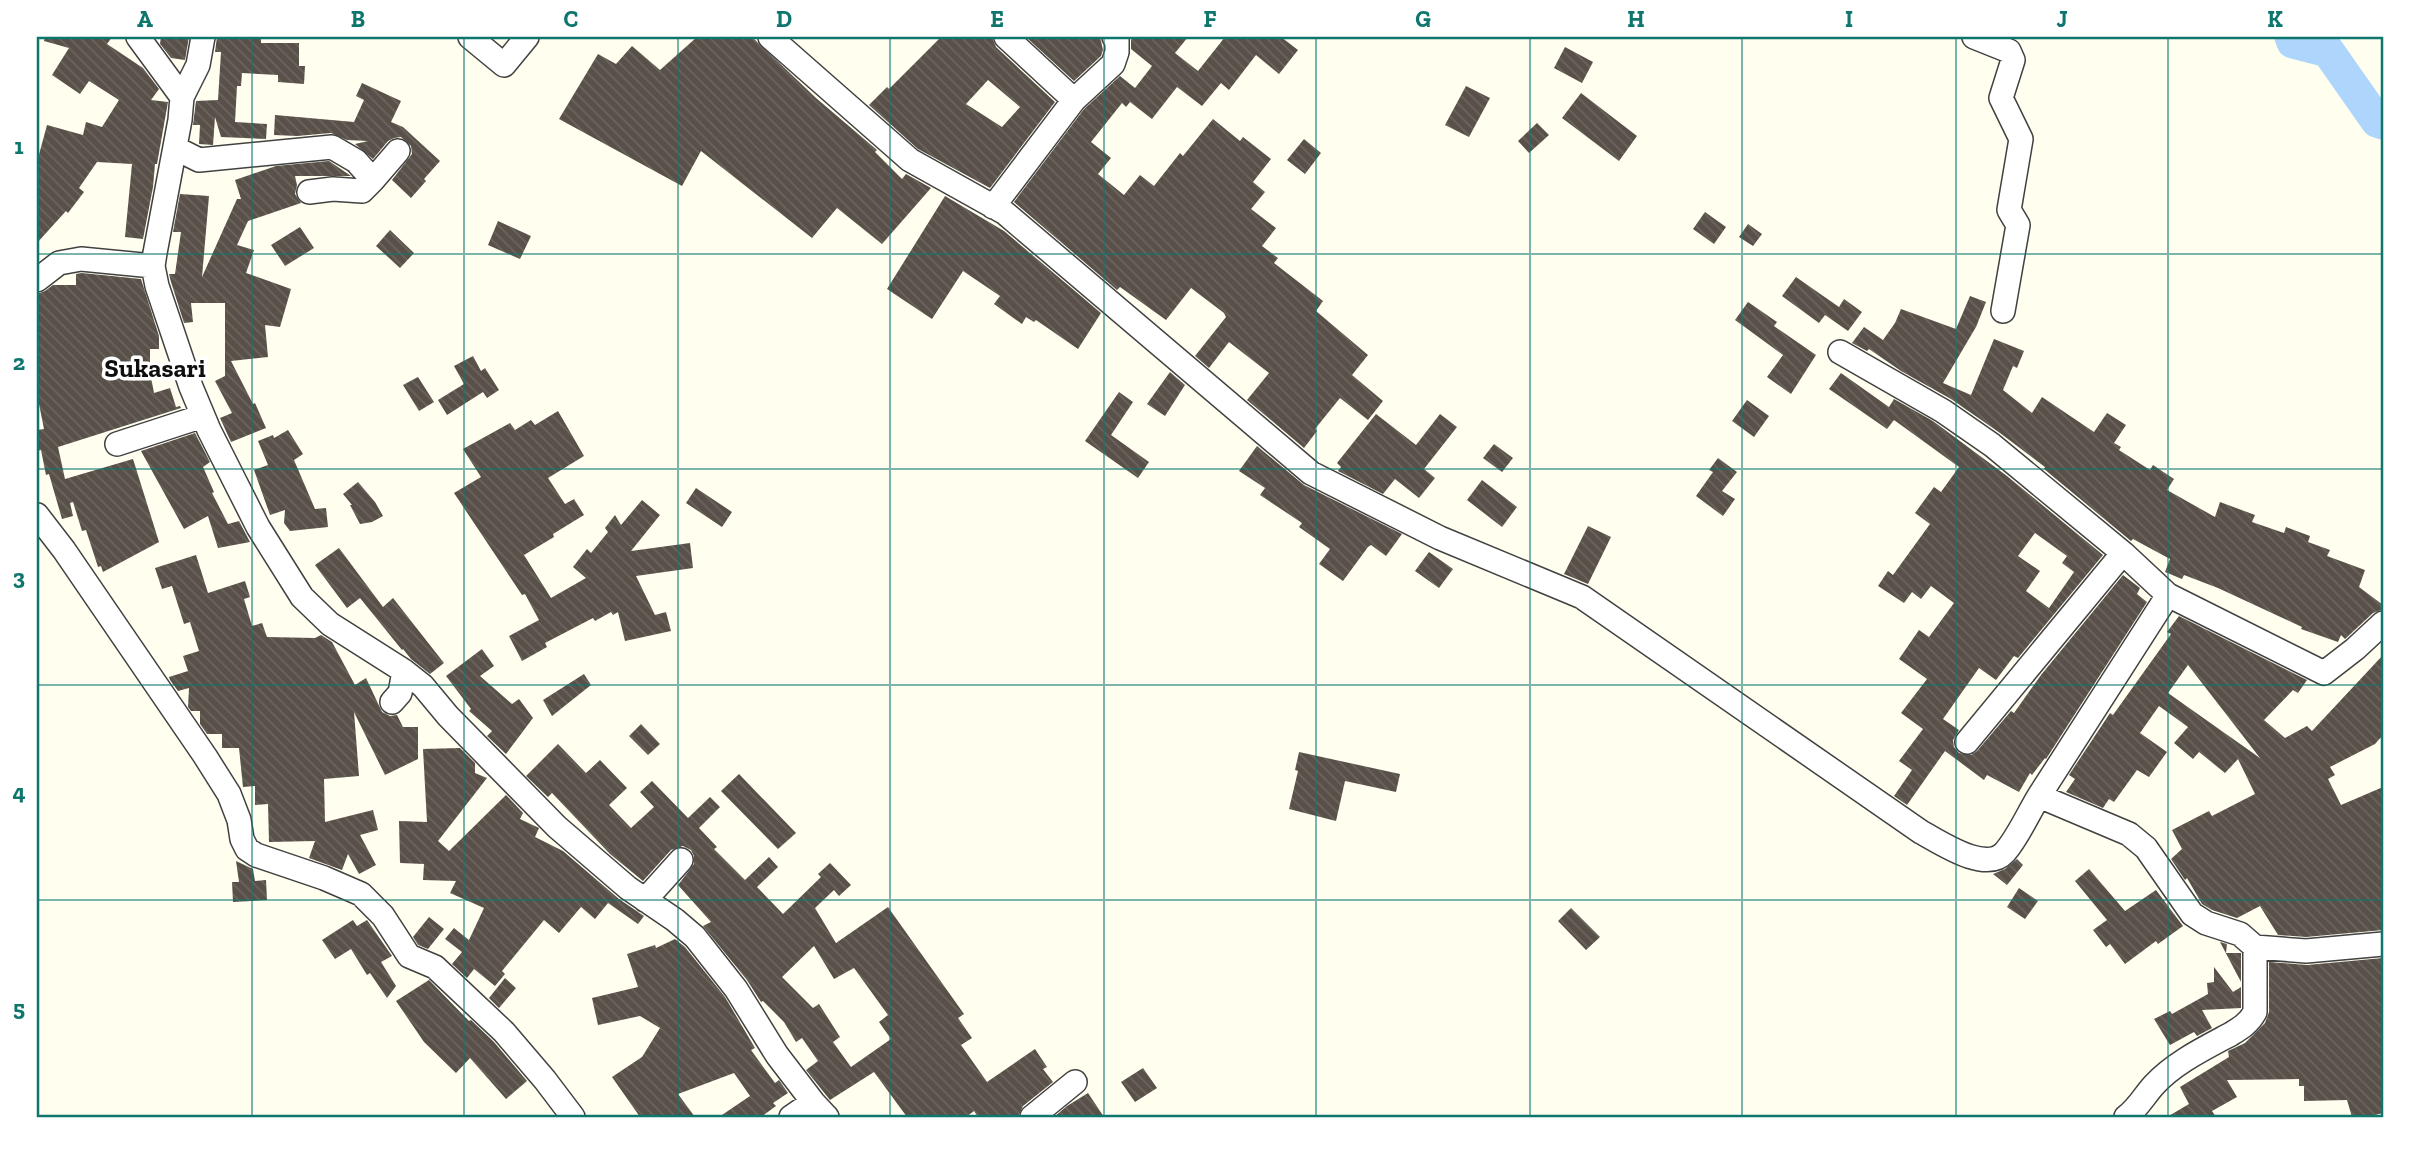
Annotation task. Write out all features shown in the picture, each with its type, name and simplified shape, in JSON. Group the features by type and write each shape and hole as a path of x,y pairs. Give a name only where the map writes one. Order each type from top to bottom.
{"street":[{"path":"138,37 182,97"},
{"path":"204,37 198,65 182,97 153,265 172,331 203,416 218,452 242,492 258,527 302,597 330,624 423,686 448,716 557,827 645,900 695,937 736,989 777,1055 820,1110 791,1117"},
{"path":"470,37 504,65 527,37"},
{"path":"770,37 910,160 1005,213 1311,473 1440,538 1582,597 1921,832 1972,858 1987,860 2003,855 2168,595"},
{"path":"1006,37 1074,100"},
{"path":"993,207 1074,100 1113,64 1117,52 1117,40 1114,37"},
{"path":"1974,37 2009,51 2013,60 2001,98 2021,139 2009,210 2018,225 2003,311"},
{"path":"175,148 199,160 332,147 356,161 373,180"},
{"path":"309,192 333,189 362,191 398,151"},
{"path":"37,280 59,263 81,259 153,265"},
{"path":"1840,352 1943,411 1982,438 2123,553 2168,595 2324,673 2383,623"},
{"path":"117,444 203,416"},
{"path":"37,515 64,550 229,794 247,849 256,855 324,878 361,894 383,916 409,956 435,967 504,1032 573,1117"},
{"path":"1967,742 2123,553"},
{"path":"392,702 400,693 404,671"},
{"path":"2039,796 2129,834 2146,848 2192,914 2206,923 2240,934 2255,947 2306,951 2383,944"},
{"path":"645,900 681,860"},
{"path":"2126,1117 2138,1108 2155,1084 2165,1076 2250,1021 2255,1012 2255,947"},
{"path":"1032,1117 1076,1082"}],"building":[{"path":"45,37 112,37 107,44 143,68 159,89 151,100 168,102 143,239 125,237 132,164 97,162 79,188 84,192 68,213 66,211 37,243 37,162 47,125 83,135 86,122 102,127 119,100 89,81 80,94 52,75 69,48 44,41"},
{"path":"161,37 189,37 185,60 171,58 160,44"},
{"path":"217,37 261,37 261,43 299,43 299,66 305,66 304,84 278,82 278,75 242,73 241,86 237,86 235,122 267,124 266,139 221,137 215,117 213,145 199,144 200,125 193,125 196,101 218,100 221,52 215,52"},
{"path":"697,37 752,37 816,98 877,150 875,152 902,179 906,174 931,188 882,244 837,208 812,238 701,151 682,186 559,119 598,54 616,64 632,46 660,70"},
{"path":"941,37 992,37 996,47 1055,102 990,188 918,149 869,105 887,87 889,89","holes":["988,80 1020,107 1002,127 966,104"]},
{"path":"1026,37 1100,37 1103,50 1101,56 1074,81"},
{"path":"1133,37 1188,37 1175,53 1198,71 1225,37 1281,37 1298,50 1279,74 1256,55 1229,90 1221,83 1202,106 1177,87 1152,119 1130,102 1126,107 1122,103 1091,142 1111,158 1098,174 1124,195 1140,175 1154,186 1180,153 1183,156 1213,119 1240,141 1243,137 1271,159 1253,182 1265,192 1251,209 1276,228 1262,246 1278,258 1274,263 1323,301 1316,311 1368,355 1352,375 1383,401 1368,420 1340,398 1315,429 1317,431 1304,448 1247,400 1269,373 1229,342 1209,368 1195,356 1226,317 1224,313 1191,288 1166,320 1120,287 1117,290 1014,202 1084,109 1120,76 1135,88 1152,66 1131,49"},
{"path":"1565,47 1593,62 1582,83 1554,68"},
{"path":"362,83 401,101 391,122 403,127 440,161 411,198 392,180 412,154 411,146 401,137 388,141 373,159 355,144 368,141 347,140 331,133 274,135 275,115 354,122 364,100 356,96"},
{"path":"1466,86 1490,98 1469,137 1445,125"},
{"path":"1581,93 1637,136 1619,161 1562,118"},
{"path":"1537,123 1549,135 1529,153 1518,141"},
{"path":"1304,139 1321,153 1305,174 1287,160"},
{"path":"329,161 351,176 295,176 295,194 301,203 248,221 237,245 254,250 246,273 291,289 280,327 265,325 268,357 231,361 266,428 231,442 220,418 232,413 215,381 225,376 225,303 191,303 193,322 184,323 169,274 175,274 181,232 173,232 180,194 209,196 202,277 237,199 241,199 235,180 276,166"},
{"path":"945,196 1004,231 1101,313 1078,349 1036,320 1034,322 1026,317 1022,324 994,304 1000,296 963,271 932,319 887,289"},
{"path":"1705,212 1726,227 1714,244 1693,229"},
{"path":"498,221 531,236 520,259 488,245"},
{"path":"1748,224 1762,234 1753,246 1739,237"},
{"path":"300,227 314,248 285,266 271,245"},
{"path":"390,230 414,253 400,268 376,246"},
{"path":"76,274 141,279 159,336 159,349 150,349 154,393 170,388 176,407 181,408 58,447 65,479 133,459 159,542 103,572 101,566 98,567 86,530 82,531 73,502 70,503 73,516 62,519 49,474 46,475 41,450 37,451 37,430 44,429 37,394 37,294 53,285 76,285"},
{"path":"1796,277 1839,307 1844,299 1862,312 1848,331 1825,315 1819,323 1782,296"},
{"path":"1970,296 1986,302 1976,327 1943,383 1971,395 1994,339 2024,351 2017,368 2013,366 2003,390 2032,413 2042,397 2094,432 2107,413 2126,425 2114,443 2121,447 2119,450 2150,470 2153,465 2174,479 2167,490 2215,517 2220,502 2255,515 2252,522 2284,533 2286,527 2310,536 2308,542 2330,550 2327,556 2365,570 2359,587 2383,605 2383,609 2373,613 2345,639 2341,635 2338,642 2301,629 2302,627 2218,588 2184,575 2182,579 2165,572 2170,559 2133,539 2131,541 2044,469 2045,467 2000,433 1951,399 1901,371 1869,349 1867,351 1852,343 1864,327 1883,340 1901,309 1956,329"},
{"path":"1748,302 1777,322 1774,326 1816,355 1791,394 1767,377 1783,355 1735,320"},
{"path":"473,356 481,371 485,368 499,390 487,398 483,392 447,415 438,400 464,384 454,366"},
{"path":"1170,372 1185,385 1165,416 1147,404"},
{"path":"1841,373 1889,407 1894,399 1933,421 2007,476 2103,555 2018,658 2014,656 1996,680 1979,668 1943,719 1959,730 1953,740 1959,753 1971,755 1977,751 2011,711 2014,713 2041,675 2123,575 2140,588 2137,594 2147,602 2046,759 2032,775 2030,773 2019,792 1987,775 1984,780 1945,751 1907,805 1894,796 1912,770 1899,761 1923,729 1901,713 1927,679 1899,659 1919,630 1929,637 1954,603 1931,586 1921,599 1912,592 1904,603 1878,586 1888,571 1893,575 1930,524 1915,513 1934,487 1941,492 1959,467 1894,420 1887,429 1829,389","holes":["2035,533 2067,556 2062,563 2074,572 2049,608 2026,591 2040,571 2018,556"]},
{"path":"418,377 434,402 419,411 403,385"},
{"path":"1119,392 1133,402 1111,435 1149,462 1138,478 1085,441"},
{"path":"1747,400 1769,416 1754,437 1732,421"},
{"path":"558,411 584,456 548,478 565,504 574,499 584,515 524,555 551,598 586,578 573,567 587,549 591,553 608,532 605,528 615,515 621,525 642,500 660,515 631,551 690,543 693,568 636,576 655,615 666,612 671,631 625,641 618,612 613,615 611,612 595,621 593,618 545,643 547,647 522,661 509,636 539,620 525,594 522,595 454,493 481,477 463,449 510,423 515,430 531,420 535,425"},
{"path":"1376,414 1416,445 1440,414 1457,427 1424,469 1435,478 1419,498 1395,479 1383,494 1338,471 1341,467 1337,463"},
{"path":"288,430 303,454 294,460 315,509 326,508 328,527 290,531 284,523 285,510 270,515 254,470 268,465 258,441 273,435 274,438"},
{"path":"195,433 210,462 203,467 214,492 212,493 228,524 239,521 250,542 218,548 208,516 184,529 141,451"},
{"path":"1494,444 1513,458 1502,472 1483,458"},
{"path":"1257,446 1304,485 1402,534 1386,556 1371,545 1368,547 1343,581 1319,564 1330,549 1299,527 1302,523 1260,495 1265,488 1239,471"},
{"path":"1718,458 1737,472 1722,491 1735,499 1723,516 1696,496 1713,472 1709,470"},
{"path":"1482,480 1517,507 1502,527 1467,500"},
{"path":"358,482 383,516 372,522 360,524 352,505 343,494"},
{"path":"696,488 732,512 722,527 686,503"},
{"path":"1588,526 1611,537 1588,584 1564,574"},
{"path":"339,548 383,607 393,598 444,663 430,674 402,650 360,598 347,608 315,565"},
{"path":"1429,552 1453,569 1439,588 1415,571"},
{"path":"196,555 208,593 245,581 250,597 244,599 252,626 262,623 267,637 315,638 321,635 332,642 355,685 366,678 382,712 390,716 397,715 403,727 418,727 418,759 385,775 354,712 359,776 324,779 325,822 373,810 378,830 360,835 376,865 359,874 348,854 342,870 309,858 315,841 269,842 268,804 255,805 255,786 243,787 239,748 222,748 222,734 207,734 200,724 200,711 191,711 188,707 189,688 178,691 170,680 169,677 188,671 183,656 199,651 190,622 184,624 172,586 162,589 155,568"},
{"path":"2179,616 2307,680 2298,693 2293,690 2264,720 2285,738 2307,726 2312,731 2383,655 2383,735 2375,744 2330,767 2335,775 2328,779 2341,805 2383,787 2383,930 2306,937 2278,935 2260,906 2237,918 2202,904 2187,878 2185,880 2171,859 2182,849 2172,830 2209,811 2212,816 2255,794 2238,759 2225,773 2199,752 2193,759 2174,743 2188,727 2159,706 2140,733 2167,752 2149,777 2137,770 2114,802 2109,799 2103,808 2066,792 2075,779 2069,775 2110,713 2113,715 2171,634 2167,632","holes":["2188,665 2260,758 2168,693"]},
{"path":"482,649 494,666 480,676 512,704 519,699 533,718 506,754 487,736 492,731 469,711 471,709 446,676"},
{"path":"584,674 591,685 552,716 543,700"},
{"path":"641,724 660,744 648,755 629,736"},
{"path":"558,744 586,773 600,760 627,788 609,805 631,828 654,807 640,792 652,781 688,818 710,797 720,807 699,828 717,847 714,849 745,880 769,857 778,867 757,887 783,914 821,877 818,874 830,863 851,885 839,896 834,890 815,908 836,943 888,907 964,1014 958,1018 972,1038 961,1045 987,1082 1035,1049 1047,1067 1043,1069 1053,1082 1023,1106 1018,1117 978,1117 974,1111 966,1117 907,1117 874,1072 830,1100 806,1070 818,1061 802,1038 796,1042 784,1022 761,1002 747,980 703,926 711,922 678,885 694,864 691,850 683,846 671,850 643,881 610,854 552,793 548,797 526,776","holes":["814,946 834,979 854,968 888,1015 879,1022 891,1039 851,1067 833,1042 840,1037 819,1004 813,1008 782,977"]},
{"path":"460,748 475,763 475,773 487,778 438,841 449,851 506,795 523,813 520,819 539,828 535,837 563,851 619,899 644,916 638,924 608,903 595,919 581,907 559,933 544,920 502,971 505,974 495,986 474,969 467,978 452,964 462,952 445,939 454,928 469,940 484,908 450,893 456,881 423,880 424,864 400,863 399,821 427,822 423,749"},
{"path":"1299,752 1400,774 1396,792 1345,781 1336,821 1289,809 1298,771 1295,770"},
{"path":"739,774 796,833 778,849 721,791"},
{"path":"2017,859 2023,865 2007,885 1993,874 2005,869"},
{"path":"236,861 253,869 255,881 266,880 267,900 233,902 232,882 239,882"},
{"path":"2089,869 2125,911 2156,890 2183,926 2158,944 2156,941 2125,964 2110,944 2106,947 2093,930 2107,920 2075,881"},
{"path":"2019,888 2038,901 2025,919 2007,907"},
{"path":"1571,908 1600,937 1586,950 1558,921"},
{"path":"429,917 444,929 428,949 418,945 413,937"},
{"path":"353,920 357,926 367,920 392,956 381,962 396,986 387,998 370,973 367,975 351,949 335,959 322,940"},
{"path":"675,939 685,947 725,997 755,1048 751,1050 775,1083 779,1080 788,1093 773,1103 776,1106 761,1117 719,1117 750,1096 734,1073 678,1094 695,1117 640,1117 612,1077 642,1057 660,1028 640,1016 598,1025 592,998 638,987 627,954 655,945 656,948"},
{"path":"2220,942 2227,944 2226,953 2241,953 2241,982"},
{"path":"2383,958 2383,1113 2352,1117 2347,1100 2304,1101 2304,1086 2299,1086 2299,1079 2227,1080 2237,1097 2212,1111 2216,1117 2167,1117 2189,1104 2180,1087 2229,1057 2228,1051 2245,1043 2265,1023 2269,1012 2269,962 2307,965"},
{"path":"2214,967 2233,992 2241,987 2241,1008 2202,1010 2212,1028 2197,1036 2194,1032 2170,1045 2154,1019 2170,1011 2172,1014 2208,994 2207,983 2214,982"},
{"path":"505,978 516,988 499,1008 489,998"},
{"path":"429,980 494,1042 527,1081 506,1099 470,1058 456,1073 424,1042 396,1001"},
{"path":"1143,1068 1157,1088 1135,1102 1121,1082"},
{"path":"1088,1093 1104,1117 1054,1117 1067,1106"}],"waterway":[{"path":"2291,37 2293,42 2328,51 2377,121 2383,123"}],"district":[{"name":"Sukasari","path":"155,368"}]}
